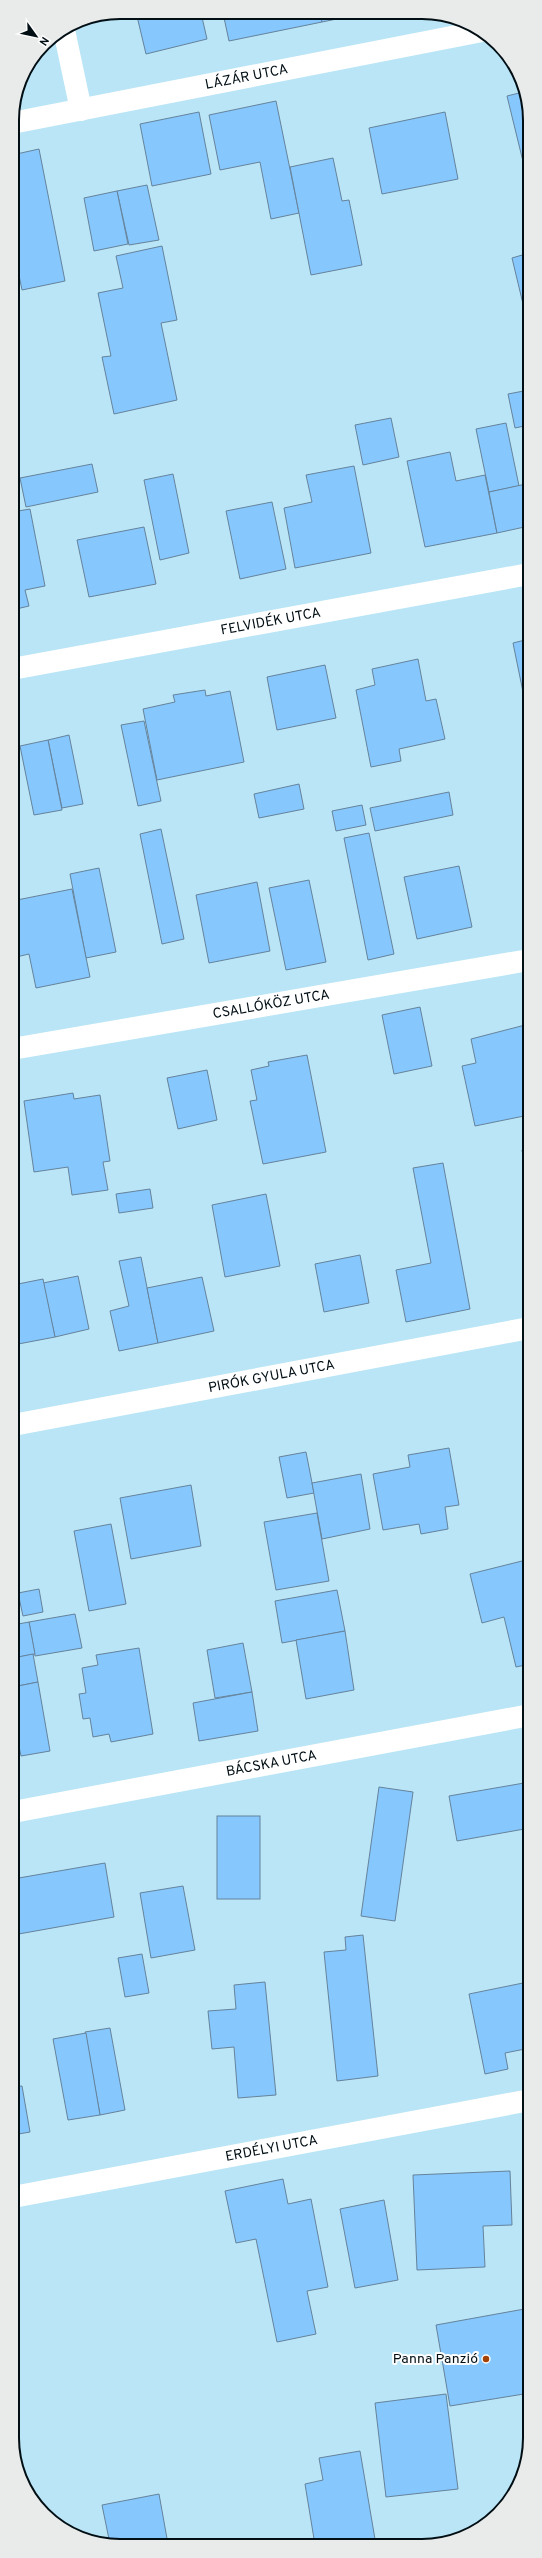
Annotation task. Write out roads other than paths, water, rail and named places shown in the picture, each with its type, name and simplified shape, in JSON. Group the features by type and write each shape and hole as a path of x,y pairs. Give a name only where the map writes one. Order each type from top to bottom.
{"street":[{"name":"LÁZÁR UTCA","path":"19,122 473,33"},
{"path":"65,35 81,110"},
{"name":"FELVIDÉK UTCA","path":"19,668 523,575"},
{"name":"CSALLÓKÖZ UTCA","path":"19,1048 523,961"},
{"name":"PIRÓK GYULA UTCA","path":"19,1423 523,1329"},
{"name":"BÁCSKA UTCA","path":"19,1811 523,1716"},
{"name":"ERDÉLYI UTCA","path":"19,2196 523,2101"}],"place":[{"name":"Panna Panzió","path":"486,2359"}]}
